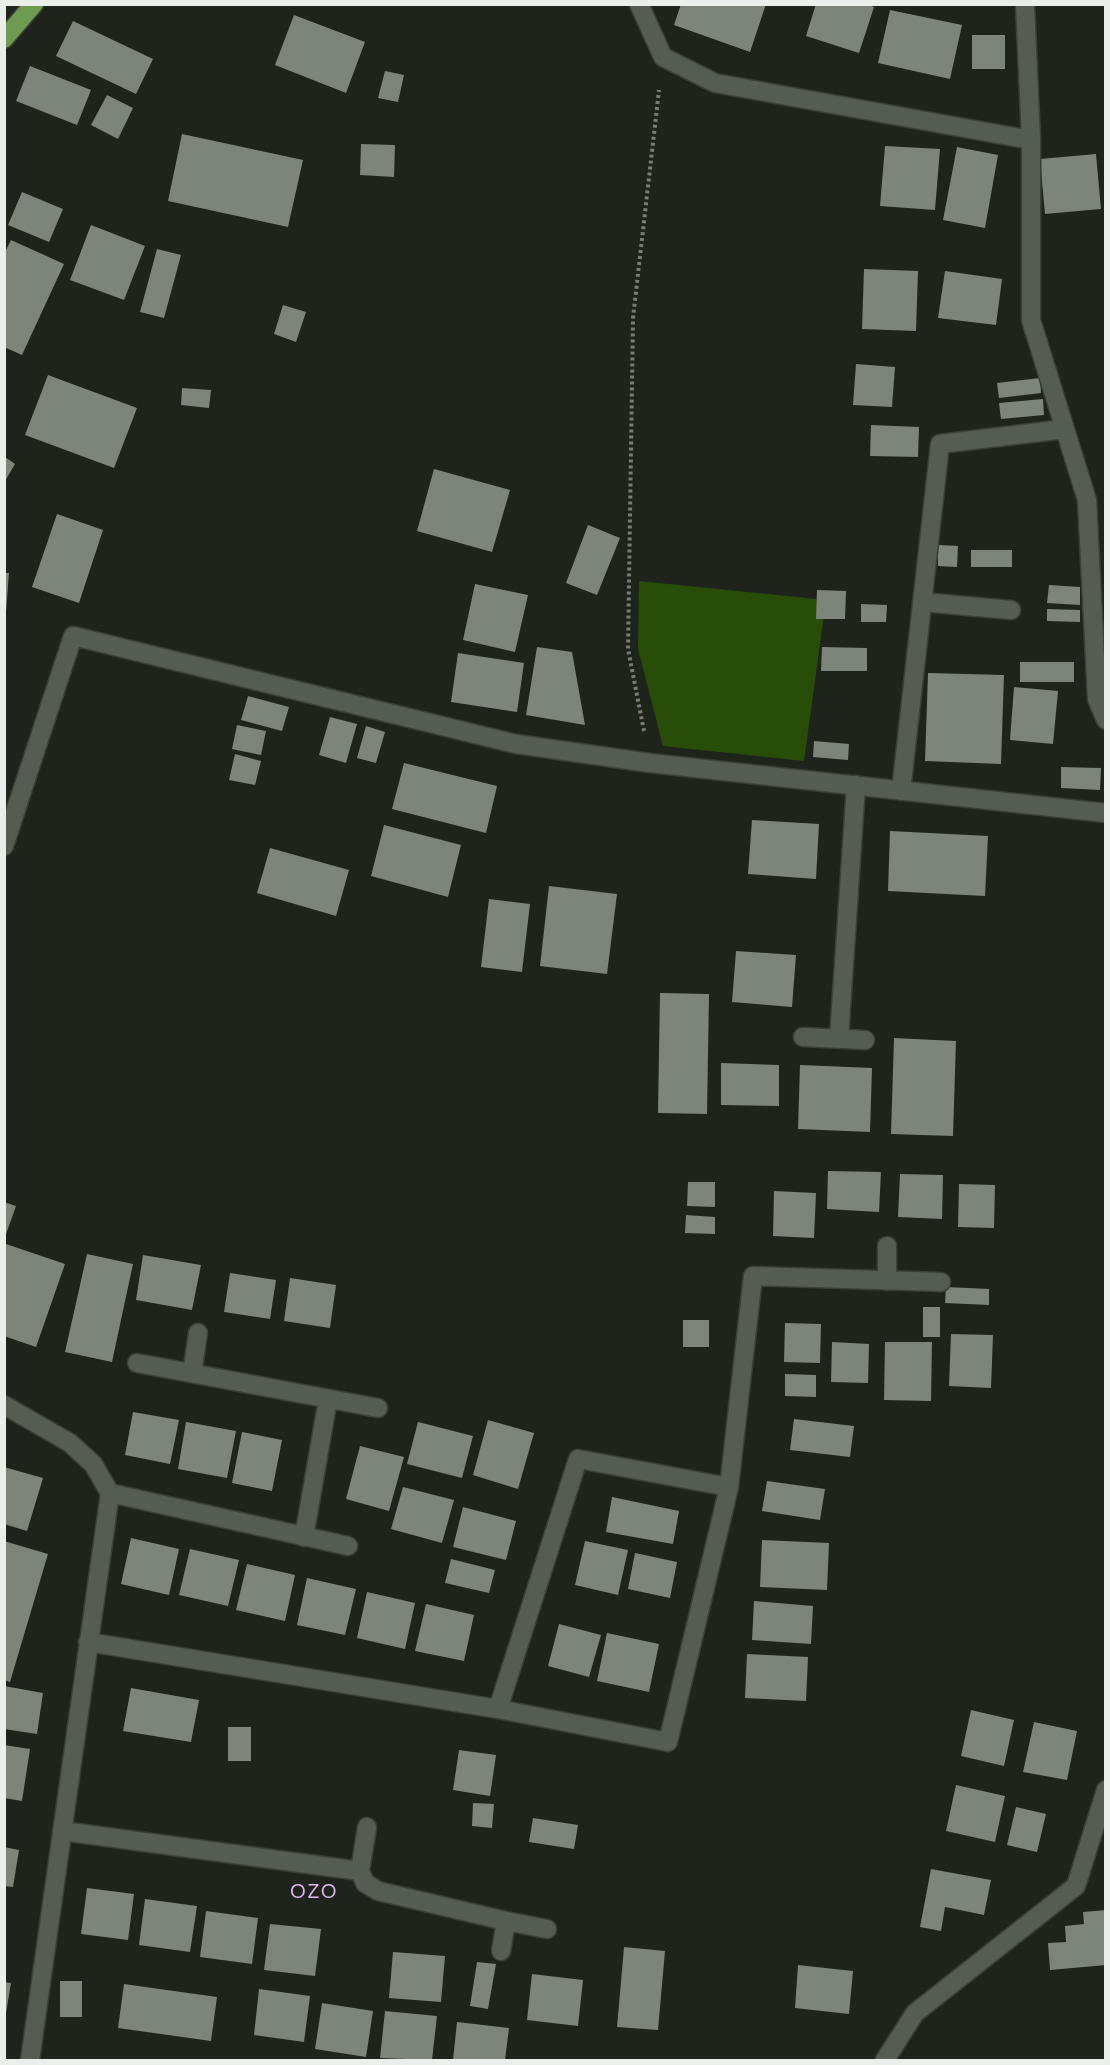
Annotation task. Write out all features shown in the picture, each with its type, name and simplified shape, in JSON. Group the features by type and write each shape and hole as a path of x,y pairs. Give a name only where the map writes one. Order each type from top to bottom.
{"main road":[{"path":"4,39 34,4"}],"street":[{"path":"639,4 663,57 714,83 1031,140"},
{"path":"1024,4 1031,140 1031,320 1088,500 1097,699 1106,720"},
{"path":"901,790 940,444 1065,429"},
{"path":"922,602 1011,610"},
{"path":"4,846 73,636 516,744 650,763 1106,813"},
{"path":"839,1038 856,785"},
{"path":"802,1037 865,1040"},
{"path":"887,1246 887,1281"},
{"path":"88,1642 498,1709 668,1742 729,1487 753,1276 941,1282"},
{"path":"192,1373 198,1333"},
{"path":"137,1363 378,1408"},
{"path":"304,1537 328,1399"},
{"path":"4,1405 70,1443 93,1464 110,1493 30,2061"},
{"path":"498,1709 578,1459 729,1487"},
{"path":"110,1493 348,1546"},
{"path":"885,2061 915,2013 1076,1886 1106,1790"},
{"path":"367,1827 360,1871 366,1883 378,1891 548,1929"},
{"path":"62,1831 360,1871"},
{"path":"501,1951 506,1921"}],"path":[{"path":"650,763 628,650 633,330 663,57"}],"green space":[{"path":"639,581 826,600 804,761 663,746 638,649"}],"building":[{"path":"681,4 766,4 750,52 674,25"},
{"path":"816,4 866,4 874,7 859,53 806,36"},
{"path":"890,10 962,25 950,79 878,63"},
{"path":"294,15 365,42 346,93 275,65"},
{"path":"73,21 153,59 136,94 56,56"},
{"path":"972,35 1005,35 1005,69 972,69"},
{"path":"30,66 91,90 77,125 16,101"},
{"path":"385,71 404,75 398,102 378,98"},
{"path":"107,95 133,108 118,139 91,125"},
{"path":"182,134 303,160 288,227 168,201"},
{"path":"361,144 395,145 394,177 360,175"},
{"path":"885,146 940,149 935,210 880,206"},
{"path":"957,147 998,155 985,228 943,220"},
{"path":"1096,154 1101,209 1045,214 1040,159"},
{"path":"22,192 63,209 49,242 8,225"},
{"path":"91,225 145,246 124,300 70,280"},
{"path":"11,240 64,264 22,355 4,347 4,254"},
{"path":"157,249 181,255 164,318 140,312"},
{"path":"864,269 918,271 916,331 862,329"},
{"path":"945,271 1002,279 996,325 938,318"},
{"path":"283,305 306,312 296,342 274,334"},
{"path":"856,364 895,367 892,407 853,405"},
{"path":"48,375 137,408 114,468 25,435"},
{"path":"1040,378 1041,393 999,398 997,383"},
{"path":"182,388 211,390 209,408 181,405"},
{"path":"1043,399 1044,415 1001,419 999,403"},
{"path":"871,425 919,427 918,457 870,456"},
{"path":"5,457 15,464 5,481"},
{"path":"434,469 510,490 492,552 417,531"},
{"path":"57,514 103,530 79,603 32,587"},
{"path":"588,525 620,538 597,595 566,583"},
{"path":"938,545 958,546 957,567 938,566"},
{"path":"971,550 1012,550 1012,567 971,567"},
{"path":"4,573 9,573 6,612 4,611"},
{"path":"475,584 528,595 515,652 463,640"},
{"path":"1049,585 1080,587 1080,605 1047,603"},
{"path":"817,590 846,591 845,619 816,619"},
{"path":"861,604 887,605 886,622 861,622"},
{"path":"1047,609 1080,610 1080,622 1047,621"},
{"path":"537,647 572,652 585,725 526,715"},
{"path":"822,647 867,648 867,671 821,671"},
{"path":"458,653 524,663 517,712 451,702"},
{"path":"1020,662 1074,662 1074,682 1020,682"},
{"path":"928,673 1004,675 1001,764 925,761"},
{"path":"1014,687 1058,691 1053,744 1010,740"},
{"path":"248,696 289,707 282,731 241,720"},
{"path":"330,717 357,724 346,763 319,755"},
{"path":"237,725 266,731 261,755 232,749"},
{"path":"366,726 385,732 376,763 357,758"},
{"path":"814,741 849,744 848,760 813,757"},
{"path":"235,754 261,761 255,785 229,780"},
{"path":"404,763 497,786 486,833 392,809"},
{"path":"1061,767 1101,768 1100,790 1061,788"},
{"path":"752,820 819,824 816,879 748,874"},
{"path":"384,825 461,845 448,897 371,876"},
{"path":"890,831 988,836 985,896 888,891"},
{"path":"270,848 349,870 336,916 257,893"},
{"path":"549,886 617,894 607,974 540,966"},
{"path":"489,899 530,904 522,972 481,967"},
{"path":"736,951 796,955 792,1007 732,1002"},
{"path":"660,993 709,994 707,1114 658,1113"},
{"path":"894,1038 956,1041 953,1136 891,1134"},
{"path":"721,1063 779,1065 779,1106 721,1105"},
{"path":"800,1065 872,1068 870,1132 798,1129"},
{"path":"828,1171 881,1172 879,1212 827,1209"},
{"path":"900,1174 943,1175 942,1219 898,1217"},
{"path":"688,1182 715,1182 715,1207 687,1206"},
{"path":"959,1184 995,1185 994,1228 958,1227"},
{"path":"774,1191 816,1193 814,1238 773,1236"},
{"path":"4,1202 16,1206 5,1237 4,1237"},
{"path":"686,1215 715,1217 715,1234 685,1233"},
{"path":"6,1244 65,1264 36,1347 4,1336 4,1250"},
{"path":"87,1254 133,1264 112,1362 65,1352"},
{"path":"143,1255 201,1265 192,1310 136,1300"},
{"path":"230,1273 276,1280 270,1319 224,1312"},
{"path":"290,1278 336,1285 330,1328 284,1321"},
{"path":"946,1287 989,1289 989,1305 945,1303"},
{"path":"923,1307 940,1307 940,1337 923,1337"},
{"path":"683,1320 709,1320 709,1347 683,1347"},
{"path":"785,1323 821,1324 820,1363 784,1362"},
{"path":"951,1334 993,1335 991,1388 949,1386"},
{"path":"832,1342 869,1344 868,1383 831,1382"},
{"path":"885,1342 932,1342 931,1401 884,1400"},
{"path":"785,1374 816,1375 816,1397 785,1396"},
{"path":"133,1412 179,1420 170,1464 125,1455"},
{"path":"794,1419 854,1426 850,1457 790,1450"},
{"path":"488,1420 534,1433 518,1489 473,1475"},
{"path":"186,1422 236,1431 227,1478 178,1469"},
{"path":"418,1422 473,1436 462,1478 407,1464"},
{"path":"242,1432 282,1440 272,1491 232,1483"},
{"path":"360,1446 404,1457 389,1511 346,1499"},
{"path":"4,1467 43,1478 27,1531 4,1524"},
{"path":"767,1481 825,1489 820,1520 762,1511"},
{"path":"403,1487 454,1500 442,1543 391,1529"},
{"path":"612,1497 679,1511 673,1544 606,1532"},
{"path":"463,1507 516,1521 506,1560 453,1547"},
{"path":"131,1538 179,1549 169,1595 121,1584"},
{"path":"762,1540 829,1543 827,1590 760,1587"},
{"path":"4,1541 48,1554 10,1682 4,1680"},
{"path":"585,1541 628,1550 618,1595 575,1585"},
{"path":"190,1549 239,1560 228,1606 179,1595"},
{"path":"635,1553 677,1562 670,1598 628,1589"},
{"path":"451,1559 495,1570 489,1593 445,1583"},
{"path":"247,1564 295,1575 285,1621 236,1610"},
{"path":"307,1578 356,1589 345,1635 297,1625"},
{"path":"367,1592 415,1603 405,1649 357,1638"},
{"path":"754,1601 813,1606 811,1644 752,1640"},
{"path":"426,1604 474,1615 464,1661 415,1651"},
{"path":"559,1624 601,1635 589,1677 548,1666"},
{"path":"607,1633 659,1644 649,1692 597,1681"},
{"path":"747,1654 808,1657 806,1701 745,1698"},
{"path":"4,1686 43,1693 37,1734 4,1729"},
{"path":"131,1688 199,1700 191,1742 123,1731"},
{"path":"971,1710 1014,1720 1004,1766 961,1756"},
{"path":"1034,1722 1077,1731 1067,1780 1023,1772"},
{"path":"228,1727 251,1727 251,1761 228,1761"},
{"path":"4,1745 30,1749 22,1801 4,1798"},
{"path":"459,1750 496,1755 490,1796 453,1790"},
{"path":"956,1785 1005,1796 995,1842 946,1831"},
{"path":"473,1803 494,1804 492,1828 472,1826"},
{"path":"1016,1807 1046,1814 1037,1852 1007,1845"},
{"path":"533,1818 578,1825 574,1849 529,1842"},
{"path":"4,1847 19,1850 13,1887 4,1886"},
{"path":"931,1869 991,1880 984,1915 945,1907 941,1931 920,1927"},
{"path":"87,1888 134,1894 128,1940 81,1934"},
{"path":"145,1899 197,1906 190,1952 139,1945"},
{"path":"1106,1910 1106,1965 1050,1970 1048,1943 1066,1942 1065,1926 1084,1924 1083,1912"},
{"path":"206,1911 258,1918 252,1964 200,1957"},
{"path":"270,1924 321,1929 315,1976 264,1970"},
{"path":"624,1947 665,1951 658,2030 617,2027"},
{"path":"393,1952 445,1956 441,2002 389,1998"},
{"path":"477,1962 496,1964 488,2009 470,2006"},
{"path":"798,1965 853,1971 849,2014 795,2008"},
{"path":"532,1974 583,1980 578,2026 527,2020"},
{"path":"60,1981 82,1981 82,2017 60,2017"},
{"path":"4,1982 11,1983 6,2013 4,2013"},
{"path":"124,1984 217,1997 211,2041 118,2028"},
{"path":"259,1989 310,1996 304,2042 254,2035"},
{"path":"322,2003 373,2011 366,2057 315,2049"},
{"path":"385,2011 437,2016 432,2060 380,2058"},
{"path":"457,2022 509,2028 505,2060 453,2060"}],"district":[{"name":"OZO","path":"314,1891"}]}
